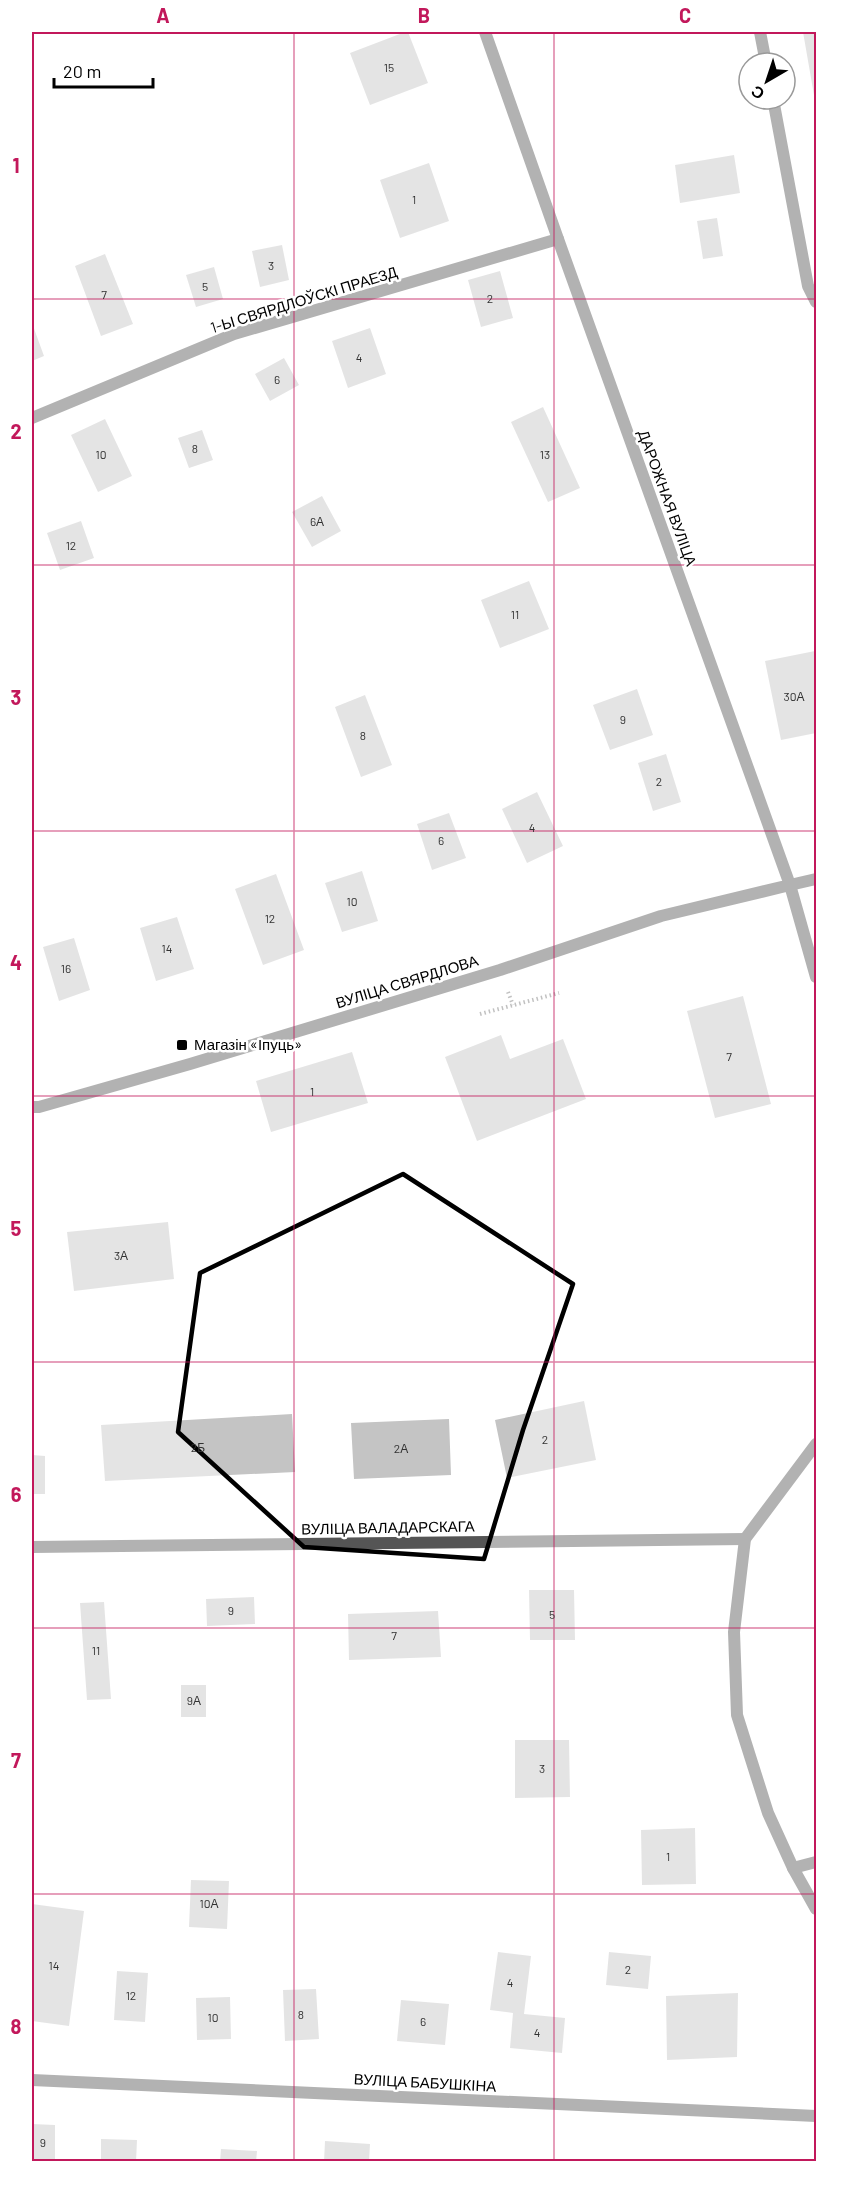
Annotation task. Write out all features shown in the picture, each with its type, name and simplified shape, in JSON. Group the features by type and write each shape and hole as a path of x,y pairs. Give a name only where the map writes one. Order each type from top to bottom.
{"street":[{"name":"ДАРОЖНАЯ ВУЛІЦА","path":"485,32 790,885 816,977"},
{"path":"760,32 764,51"},
{"path":"775,111 808,286 816,302"},
{"name":"1-Ы СВЯРДЛОЎСКІ ПРАЕЗД","path":"32,418 234,334 558,239"},
{"name":"ВУЛІЦА СВЯРДЛОВА","path":"32,1107 39,1107 256,1044 500,969 661,916 816,879"},
{"path":"816,1444 745,1539 734,1632 737,1715 768,1813 793,1868 816,1909"},
{"name":"ВУЛІЦА ВАЛАДАРСКАГА","path":"32,1547 745,1539"},
{"path":"793,1868 816,1862"},
{"name":"ВУЛІЦА БАБУШКІНА","path":"32,2080 816,2116"}],"path":[{"path":"480,1014 559,993"}],"highlighted area":[{"path":"403,1174 573,1284 523,1430 484,1559 304,1547 178,1432 200,1273"}],"building":[{"path":"408,32 428,83 370,105 350,53"},
{"path":"803,32 816,32 816,101 815,101"},
{"path":"734,155 740,193 680,203 675,165"},
{"path":"429,163 449,221 400,238 380,180"},
{"path":"717,218 723,256 703,259 697,221"},
{"path":"282,245 289,280 260,287 252,251"},
{"path":"105,254 133,324 101,336 75,266"},
{"path":"214,267 223,299 196,307 186,275"},
{"path":"500,271 513,318 481,327 468,280"},
{"path":"32,323 44,356 32,361"},
{"path":"370,328 386,374 348,388 332,341"},
{"path":"284,358 299,385 270,401 255,374"},
{"path":"543,407 580,488 548,502 511,422"},
{"path":"105,419 132,476 98,492 71,435"},
{"path":"202,430 213,460 189,468 178,438"},
{"path":"322,496 341,531 312,547 292,512"},
{"path":"81,521 94,558 60,570 47,533"},
{"path":"529,581 549,629 500,648 481,600"},
{"path":"815,651 816,733 781,740 765,661"},
{"path":"637,689 653,735 610,750 593,705"},
{"path":"365,695 392,765 361,777 335,707"},
{"path":"666,754 681,802 653,811 638,763"},
{"path":"537,792 563,846 527,863 502,809"},
{"path":"449,813 466,858 432,870 417,824"},
{"path":"362,871 378,921 342,932 325,883"},
{"path":"276,874 304,950 263,965 235,889"},
{"path":"177,917 194,969 156,981 140,928"},
{"path":"74,938 90,990 59,1001 43,947"},
{"path":"743,996 771,1104 715,1118 687,1011"},
{"path":"501,1035 510,1059 563,1039 586,1099 477,1141 445,1057"},
{"path":"352,1052 368,1103 271,1132 256,1081"},
{"path":"168,1222 174,1279 74,1291 67,1232"},
{"path":"584,1401 596,1460 507,1478 495,1420"},
{"path":"292,1414 295,1472 105,1481 101,1425"},
{"path":"449,1419 451,1475 354,1479 351,1423"},
{"path":"32,1455 45,1456 45,1494 32,1494"},
{"path":"529,1590 574,1590 575,1640 530,1640"},
{"path":"254,1597 255,1624 207,1626 206,1599"},
{"path":"104,1602 111,1699 87,1700 80,1603"},
{"path":"438,1611 441,1657 349,1660 348,1614"},
{"path":"181,1685 206,1685 206,1717 181,1717"},
{"path":"515,1740 569,1740 570,1797 515,1798"},
{"path":"695,1828 696,1884 642,1885 641,1830"},
{"path":"191,1880 229,1881 227,1929 189,1927"},
{"path":"32,1904 84,1911 69,2026 32,2021"},
{"path":"498,1952 531,1956 524,2014 565,2018 562,2053 510,2048 513,2013 490,2010"},
{"path":"609,1952 651,1956 648,1989 606,1985"},
{"path":"117,1971 148,1973 145,2022 114,2020"},
{"path":"316,1989 319,2039 285,2041 283,1990"},
{"path":"738,1993 737,2057 667,2060 666,1996"},
{"path":"230,1997 231,2039 197,2040 196,1998"},
{"path":"401,2000 449,2004 445,2045 397,2041"},
{"path":"32,2124 55,2125 55,2162 32,2162"},
{"path":"101,2139 137,2140 136,2162 101,2162"},
{"path":"325,2141 370,2144 369,2162 324,2162"},
{"path":"221,2149 257,2151 256,2162 220,2162"}],"place":[{"name":"Магазін «Іпуць»","path":"182,1045"}]}
